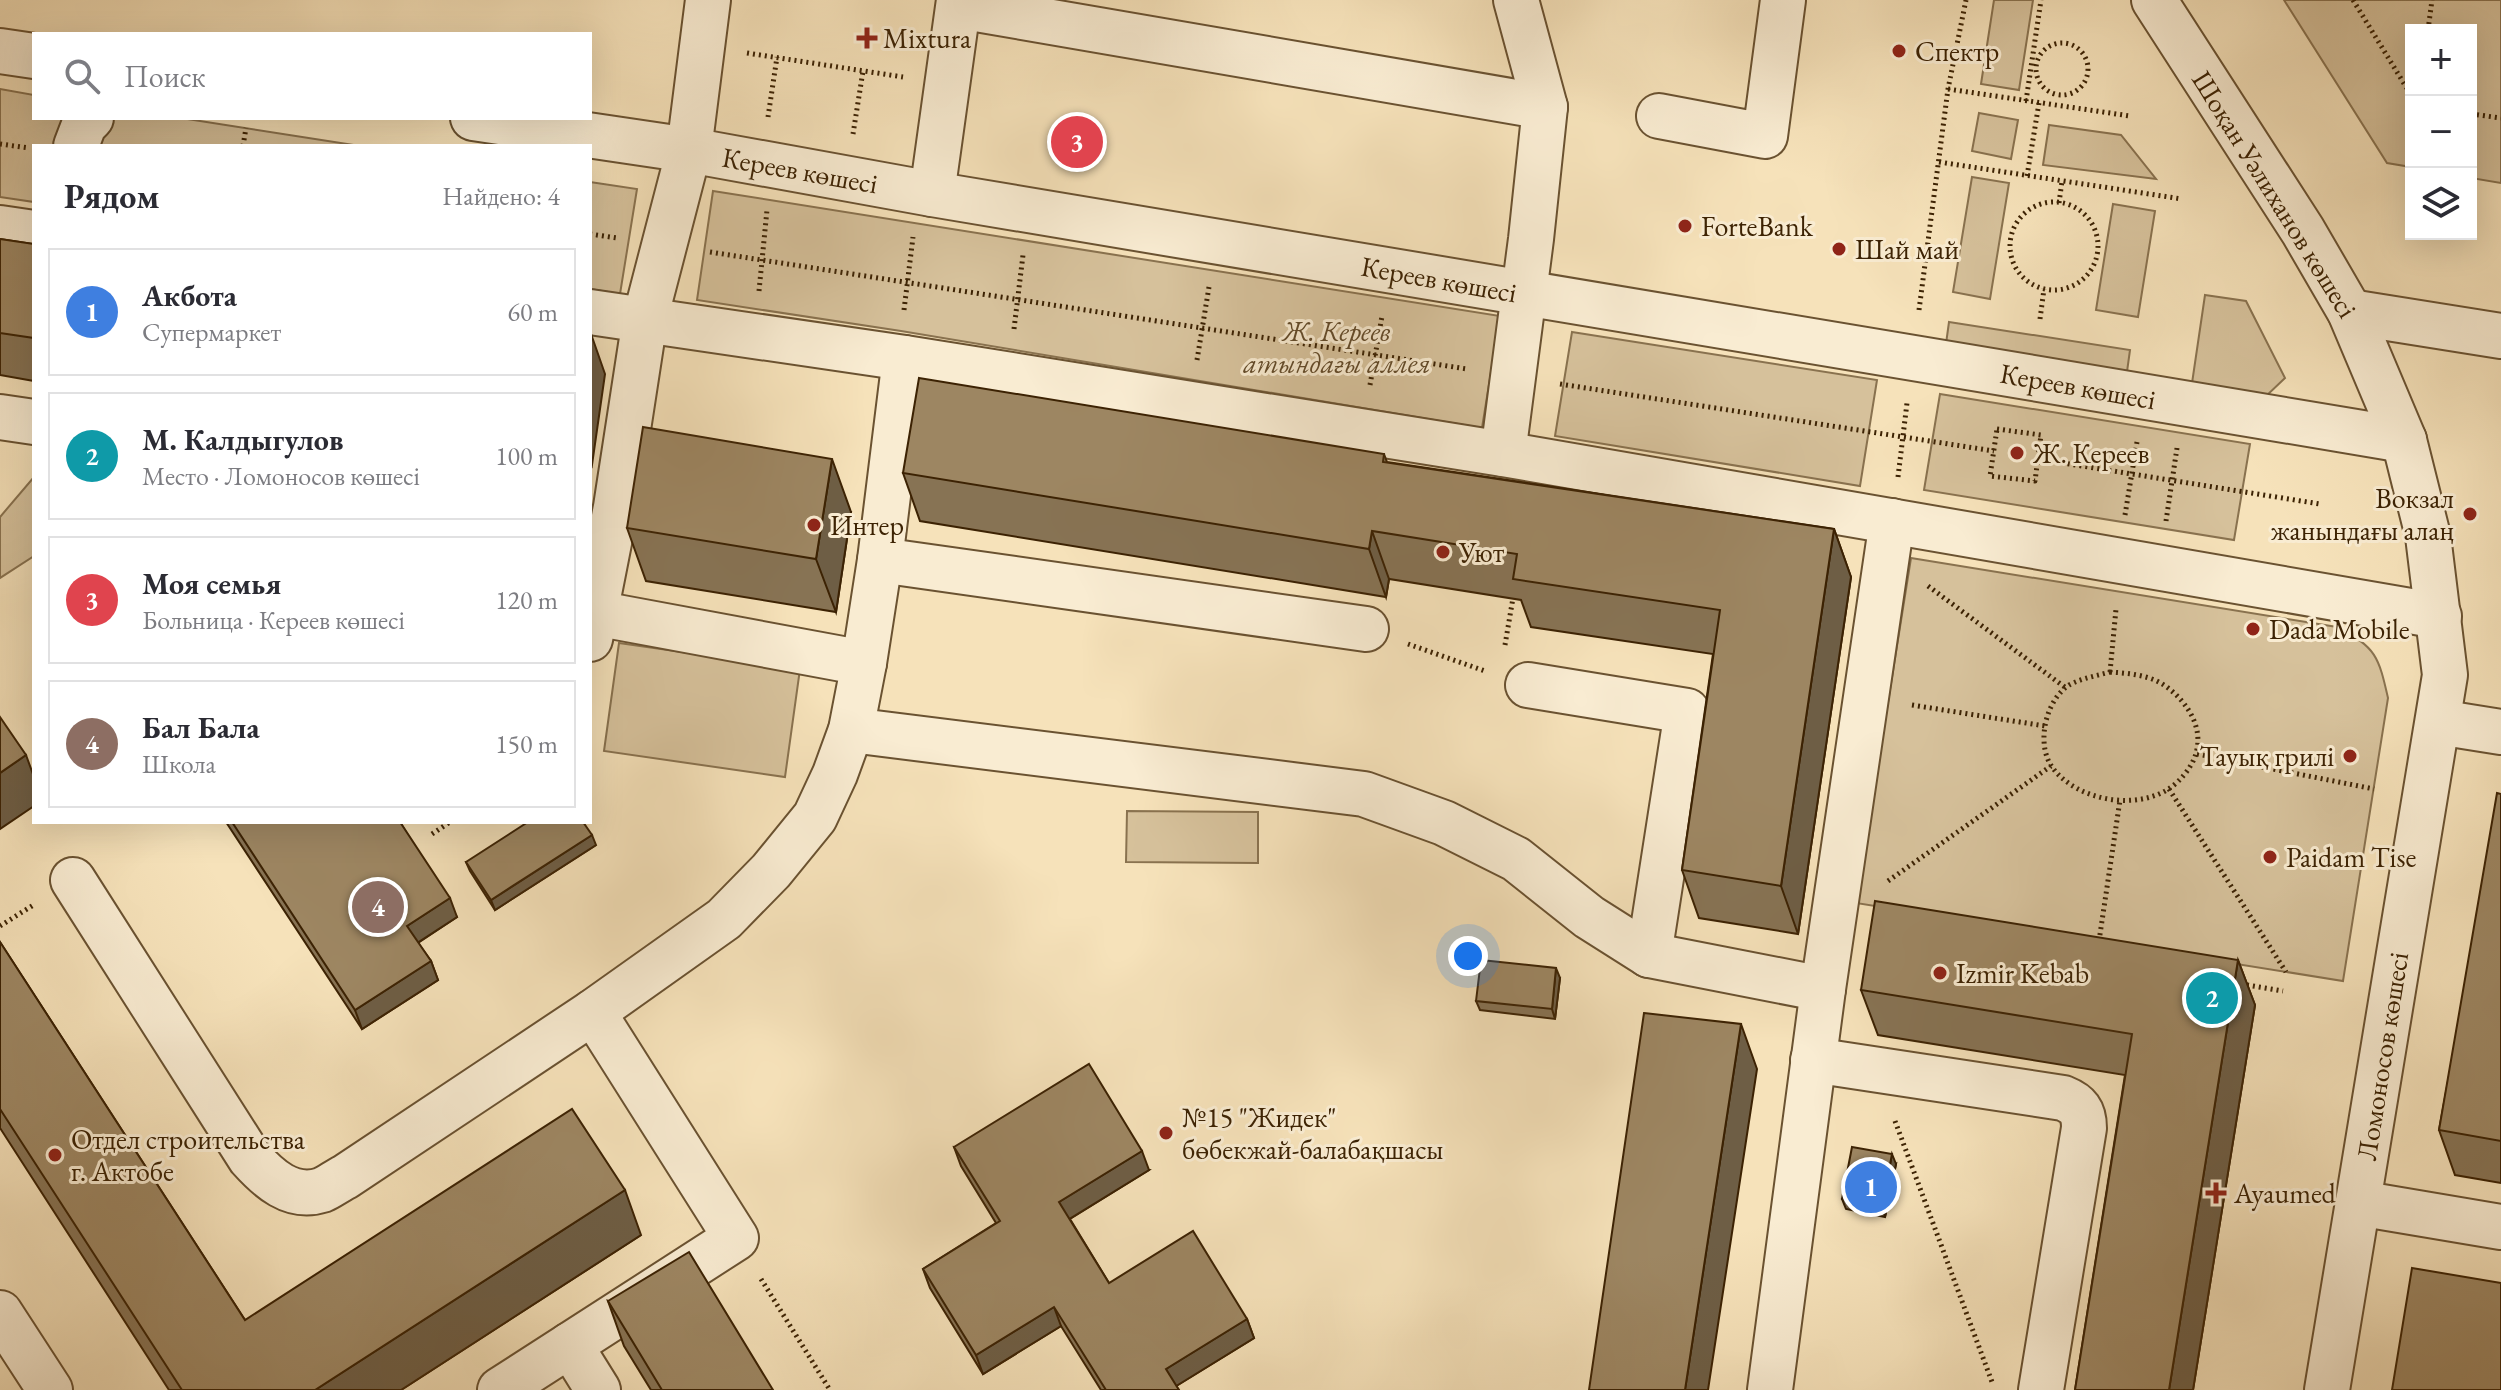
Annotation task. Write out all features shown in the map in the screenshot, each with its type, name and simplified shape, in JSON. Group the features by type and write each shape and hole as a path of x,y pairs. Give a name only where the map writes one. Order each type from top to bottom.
{"street":[{"path":"708,0 689,150 645,319 603,505 592,626 864,663"},
{"path":"1503,454 1545,107 1516,0"},
{"path":"1659,116 1765,136 1783,0"},
{"name":"Шоқан Уәлиханов көшесі","path":"2154,0 2303,231 2350,312 2404,440 2428,536 2439,616 2445,675 2438,722"},
{"path":"932,194 959,3 1545,107"},
{"path":"0,51 32,56"},
{"path":"77,144 89,120"},
{"name":"Кереев көшесі","path":"486,120 689,150 932,194 2404,440"},
{"path":"0,228 32,233"},
{"path":"592,312 904,338 1503,454 1889,539 2439,616"},
{"path":"2350,312 2501,336"},
{"path":"73,880 250,1158 269,1180 295,1192 320,1190 345,1177 593,1012 724,919 771,871 815,817 851,730 864,663 880,560 904,338"},
{"path":"1770,1390 1813,1060 1889,539"},
{"path":"880,560 1366,629"},
{"path":"1514,681 1687,711 1649,955"},
{"path":"2438,722 2501,732"},
{"name":"Ломоносов көшесі","path":"2327,1390 2438,722"},
{"path":"851,730 1364,794 1444,823 1516,859 1589,917 1649,955 1823,989"},
{"path":"500,1390 736,1238 593,1012"},
{"path":"1813,1060 2063,1098 2081,1110 2084,1128 2041,1390"},
{"path":"2358,1203 2501,1227"},
{"path":"3,1323 50,1390"},
{"path":"570,1345 598,1390"}],"path":[{"path":"1966,0 1948,89 1889,539 2066,688"},
{"path":"2026,101 2041,0"},
{"path":"2353,0 2405,85"},
{"path":"2429,24 2432,0"},
{"path":"2057,43 2086,52 2088,67 2083,83 2070,94 2061,95 2045,89 2033,66 2042,51 2057,43"},
{"path":"702,46 947,84"},
{"path":"767,122 777,57"},
{"path":"852,135 863,71"},
{"path":"1948,89 2130,116"},
{"path":"2060,105 2061,95"},
{"path":"2027,176 2039,103"},
{"path":"2477,115 2501,118"},
{"path":"243,144 246,128"},
{"path":"0,144 32,149"},
{"path":"1939,162 2182,199"},
{"path":"2059,203 2062,181"},
{"path":"758,296 768,198"},
{"path":"2045,203 2059,203 2072,207 2093,225 2097,253 2085,277 2059,290 2044,289 2030,284 2019,273 2012,260 2010,245 2020,218 2032,208 2045,203"},
{"path":"592,234 1994,451"},
{"path":"904,338 913,236"},
{"path":"1013,337 1023,254"},
{"path":"1195,368 1209,284"},
{"path":"2040,319 2044,289"},
{"path":"1368,396 1382,312"},
{"path":"1997,429 2041,435 2038,459 2035,481 1990,476 1997,429"},
{"path":"2124,521 2138,438"},
{"path":"2165,528 2178,444"},
{"path":"2038,459 2320,504"},
{"path":"1366,629 1514,681 1514,588"},
{"path":"2110,672 2154,679 2171,690 2198,728 2197,754 2191,767 2169,789 2134,800 2095,796 2078,789 2051,766 2044,748 2045,726 2066,688 2081,679 2110,672"},
{"path":"1866,698 2045,726"},
{"path":"2197,754 2374,789"},
{"path":"1833,920 2051,766"},
{"path":"2169,789 2286,972"},
{"path":"2097,952 2120,800"},
{"path":"432,834 447,824"},
{"path":"2236,983 2283,991"},
{"path":"1876,1070 1995,1390"},
{"path":"736,1238 830,1390"}],"green space":[{"path":"1994,0 2033,0 2019,90 1981,84"},
{"path":"2284,0 2501,0 2501,183 2477,179 2477,24 2405,24 2405,166 2387,163"},
{"path":"0,89 32,95 32,120 194,120 347,144 32,144 32,202 0,197"},
{"path":"1979,113 2018,120 2011,159 1972,151"},
{"path":"2049,125 2121,135 2156,179 2043,165"},
{"path":"1972,177 2009,183 1990,299 1953,292"},
{"path":"592,182 637,189 620,294 592,289"},
{"name":"Ж. Кереев атындағы аллея","path":"713,191 1500,316 1482,428 697,300"},
{"path":"2113,204 2155,211 2138,317 2096,310"},
{"path":"2205,295 2246,301 2285,378 2263,399 2191,390"},
{"path":"1949,322 2130,350 2126,379 1945,351"},
{"path":"1572,332 1877,380 1860,486 1555,436"},
{"path":"1940,394 2250,444 2234,540 1924,490"},
{"path":"32,479 32,557 0,578 0,517"},
{"path":"1911,558 2337,627 2368,647 2382,673 2388,698 2343,981 1856,903"},
{"path":"619,643 800,669 785,777 604,751"},
{"path":"1127,811 1258,812 1258,863 1126,862"}],"building":[{"path":"0,239 32,244 32,338 0,333"},
{"path":"919,378 1384,454 1383,462 1834,529 1781,886 1682,870 1720,610 1513,579 1517,554 1372,531 1369,549 903,473"},
{"path":"643,427 832,459 816,559 627,528"},
{"path":"0,717 26,755 0,773"},
{"path":"2497,793 2501,794 2501,1141 2439,1130"},
{"path":"233,824 401,824 450,898 407,926 431,961 355,1010"},
{"path":"525,824 584,824 592,835 491,900 466,862"},
{"path":"1875,901 2238,960 2169,1390 2075,1390 2132,1034 1861,990"},
{"path":"0,942 245,1320 572,1109 625,1190 315,1390 182,1390 0,1109"},
{"path":"1481,960 1556,968 1552,1009 1476,1001"},
{"path":"1644,1013 1741,1024 1685,1390 1589,1390"},
{"path":"1089,1064 1142,1151 1059,1202 1109,1283 1193,1231 1247,1319 1166,1369 1179,1390 1106,1390 1054,1307 976,1355 923,1269 1000,1221 954,1147"},
{"path":"1852,1147 1892,1154 1882,1207 1842,1199"},
{"path":"689,1252 773,1390 662,1390 608,1301"},
{"path":"2412,1268 2501,1283 2501,1390 2392,1390"}],"place":[{"name":"Mixtura","path":"867,38"},
{"name":"Спектр","path":"1899,51"},
{"name":"Моя семья","path":"1077,142"},
{"name":"ForteBank","path":"1685,226"},
{"name":"Шай май","path":"1839,249"},
{"name":"Ж. Кереев","path":"2017,453"},
{"name":"Вокзал жанындағы алаң","path":"2470,514"},
{"name":"Интер","path":"814,525"},
{"name":"Уют","path":"1443,552"},
{"name":"Dada Mobile","path":"2253,629"},
{"name":"Тауық грилі","path":"2350,756"},
{"name":"Paidam Tise","path":"2270,857"},
{"name":"Бал Бала","path":"378,907"},
{"name":"Izmir Kebab","path":"1940,973"},
{"name":"М. Калдыгулов","path":"2212,998"},
{"name":"№15 \"Жидек\" бөбекжай-балабақшасы","path":"1166,1133"},
{"name":"Отдел строительства г. Актобе","path":"55,1155"},
{"name":"Акбота","path":"1871,1187"},
{"name":"Ayaumed","path":"2216,1193"}]}
